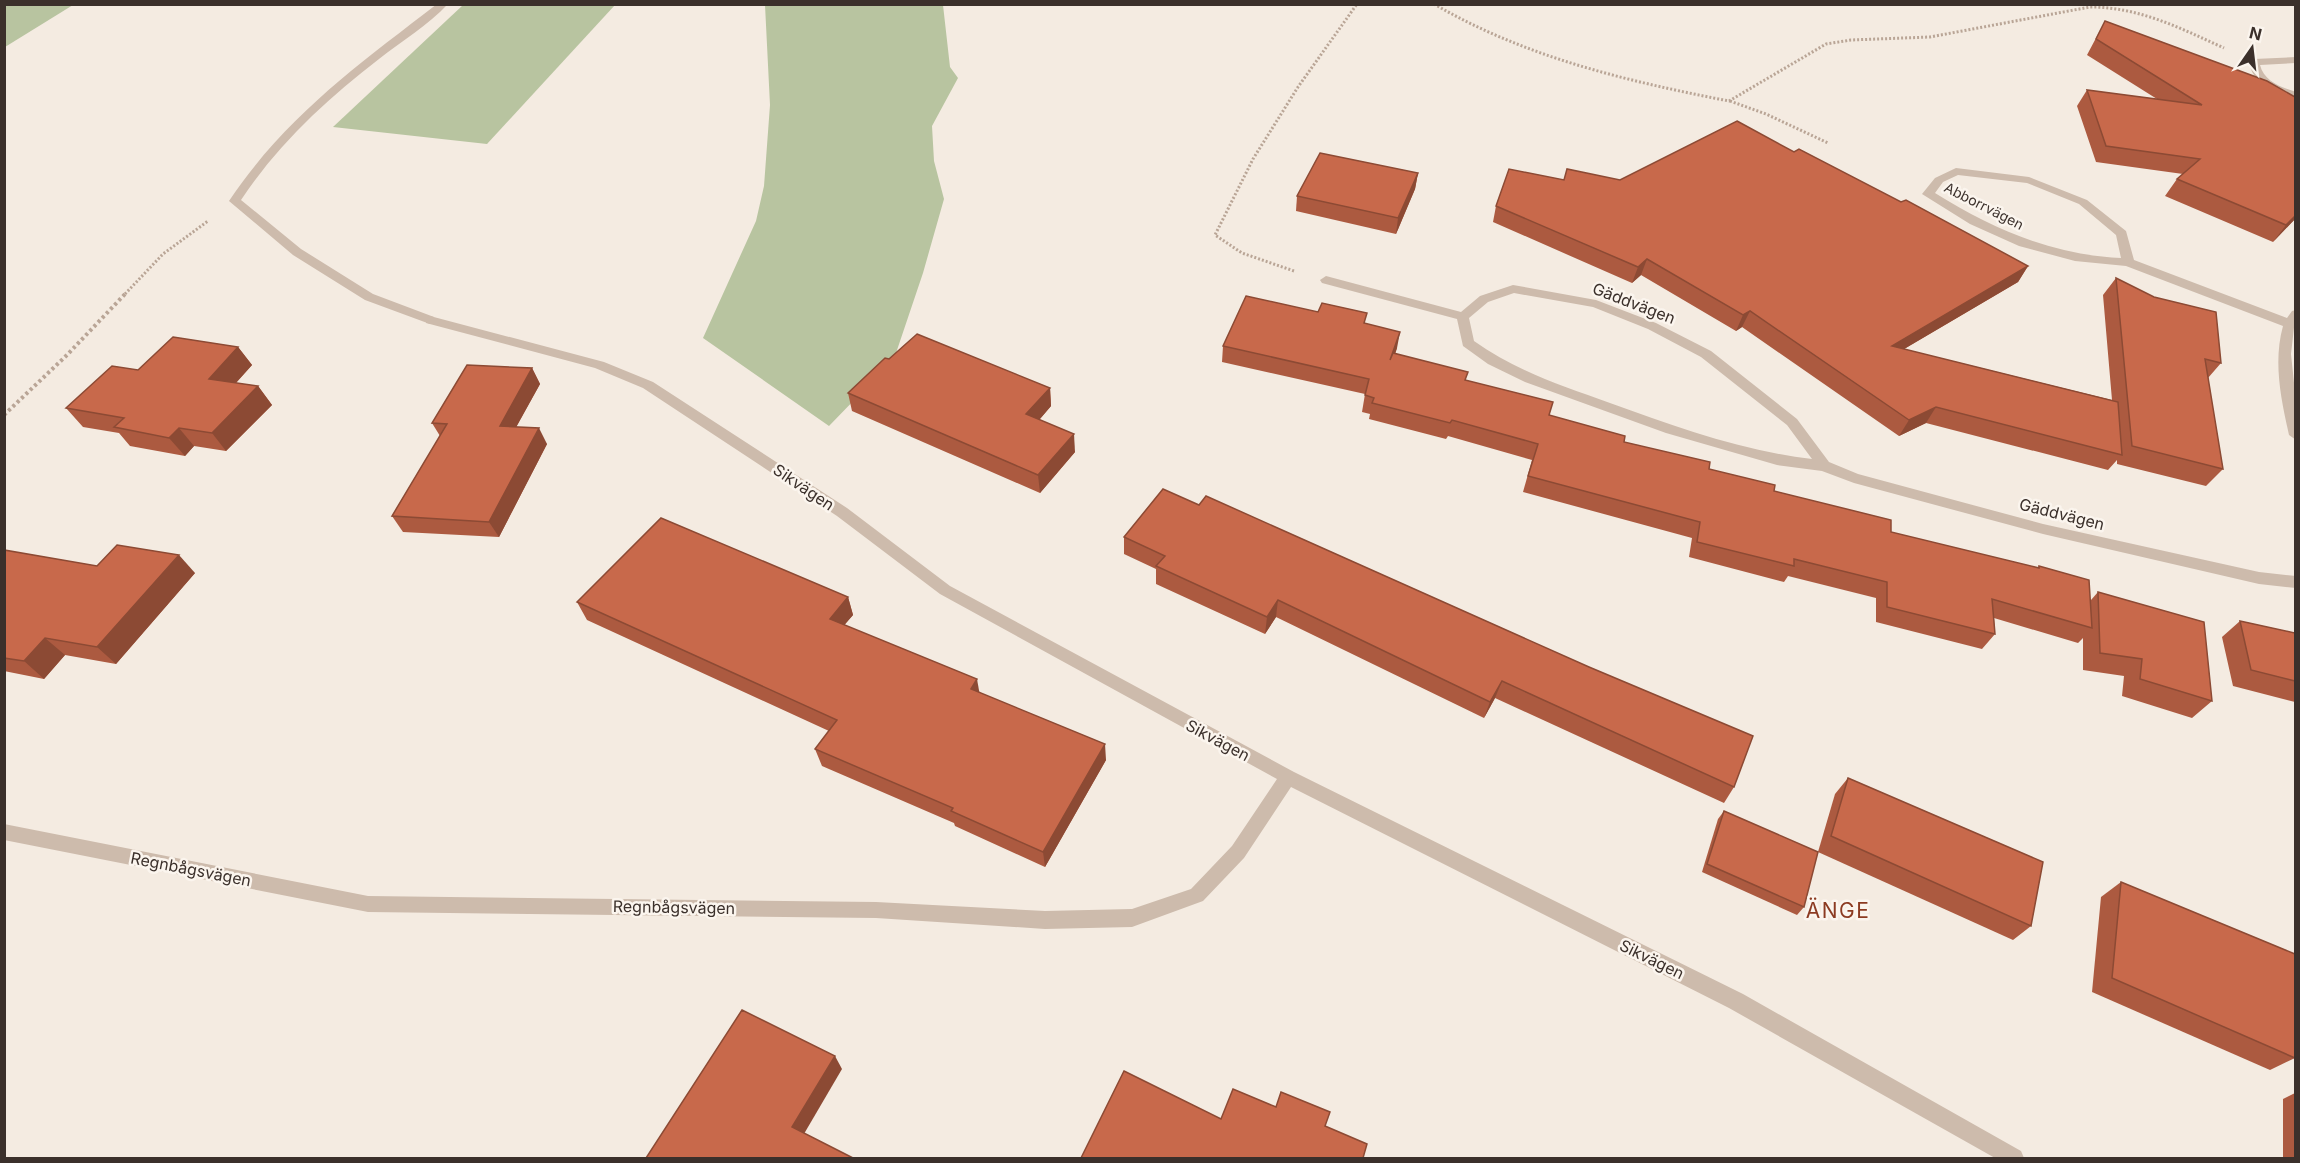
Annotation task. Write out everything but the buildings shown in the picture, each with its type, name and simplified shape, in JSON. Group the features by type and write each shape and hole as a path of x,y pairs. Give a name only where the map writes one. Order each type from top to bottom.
{"street":[{"path":"235,201 251,174 288,131 444,4"},
{"path":"2295,60 2254,62 2254,70 2262,80 2295,94"},
{"name":"Abborrvägen","path":"2128,262 2122,234 2083,202 2030,180 1956,171 1939,180 1928,194 1975,221 2026,243 2068,257 2105,262 2128,262 2292,318"},
{"name":"Sikvägen","path":"235,201 297,252 369,297 430,320 599,365 648,385 842,512 945,590 1288,777 1736,1001 2014,1158"},
{"path":"1326,280 1462,317"},
{"name":"Gäddvägen","path":"1824,466 1792,422 1706,354 1652,326 1596,304 1513,289 1484,299 1462,317 1468,343 1493,361 1530,379 1671,430 1777,460 1824,466 1854,478 2043,529 2259,578 2295,582"},
{"path":"2292,318 2284,355 2295,435"},
{"name":"Regnbågsvägen","path":"4,832 368,904 876,910 1045,920 1132,918 1197,895 1238,852 1288,777"}],"path":[{"path":"1326,280 1267,264 1225,245 1215,236 1253,159 1298,87 1357,4"},
{"path":"1434,4 1481,31 1530,50 1676,91 1729,101 1766,114 1828,143"},
{"path":"1729,101 1826,44 1851,40 1929,37 2116,4"},
{"path":"2109,6 2152,17 2227,49"},
{"path":"4,415 67,355 163,254 235,201"}],"green space":[{"path":"5,4 73,4 73,5 5,47"},
{"path":"463,5 615,5 487,144 333,127"},
{"path":"765,5 943,5 950,67 958,78 932,126 934,161 944,199 923,273 894,359 829,426 703,338 756,221 764,186 770,105"}],"district":[{"name":"ÄNGE","path":"1838,911"}]}
